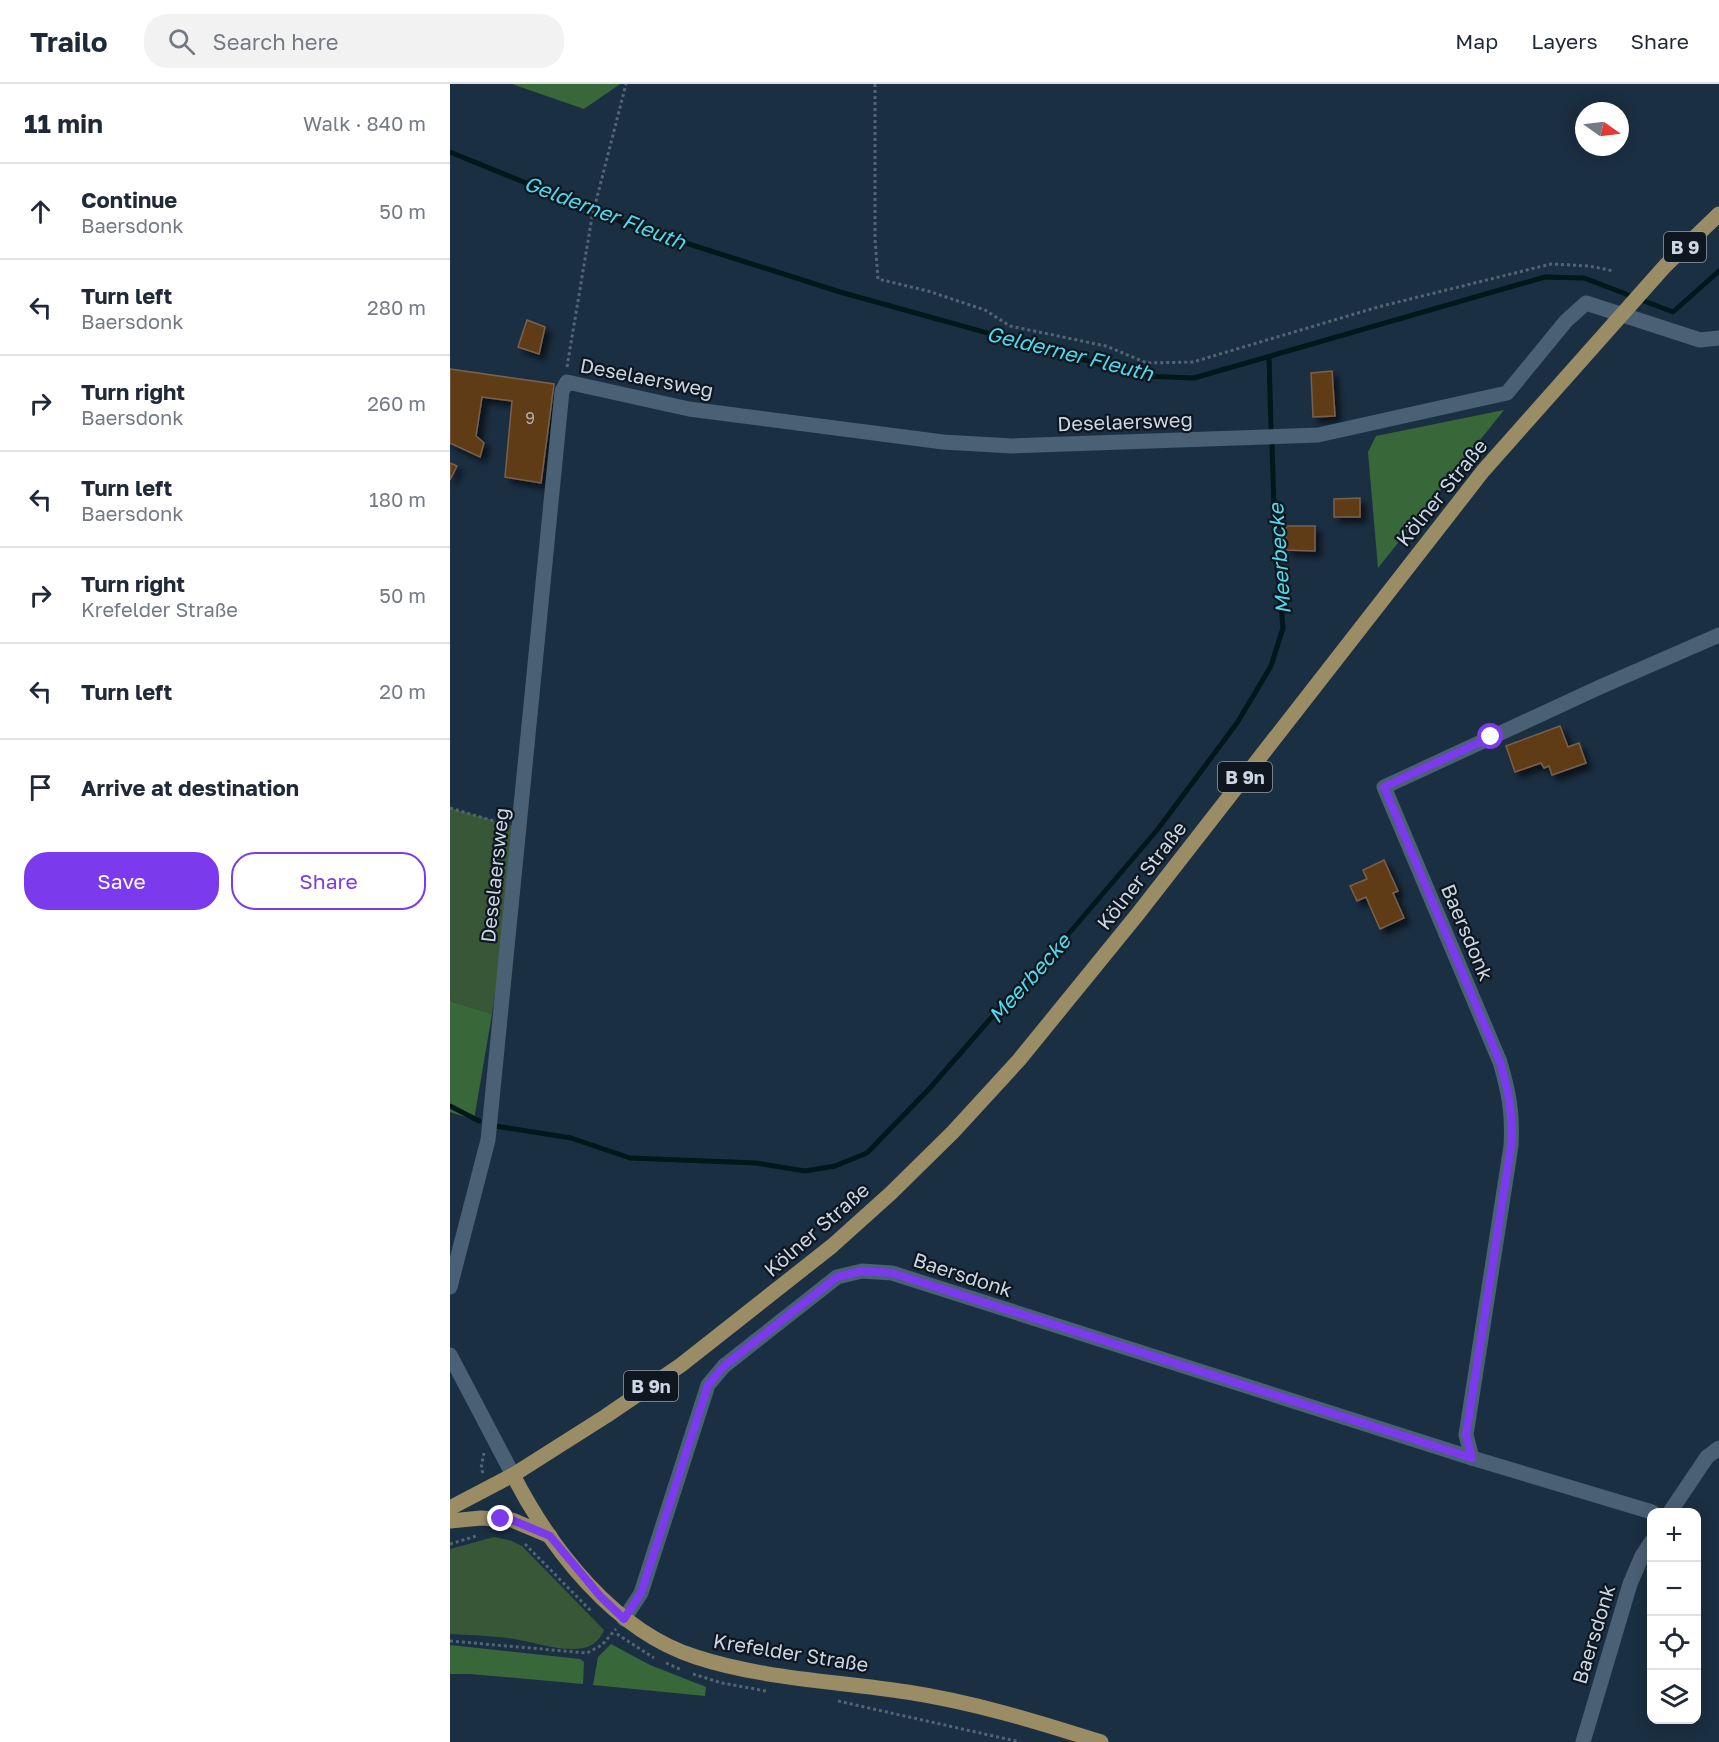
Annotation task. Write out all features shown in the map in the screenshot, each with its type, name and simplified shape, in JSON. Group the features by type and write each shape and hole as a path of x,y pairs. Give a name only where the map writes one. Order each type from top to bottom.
{"main road":[{"name":"Kölner Straße","path":"450,1508 513,1475 681,1365 781,1287 868,1214 953,1132 1019,1060 1137,915 1483,471 1665,267 1719,214"},
{"name":"Krefelder Straße","path":"513,1475 550,1536 600,1596 624,1619 672,1648 721,1664 930,1696 994,1711 1101,1742"},
{"path":"450,1521 481,1518 512,1520 550,1536"}],"street":[{"name":"Deselaersweg","path":"450,1287 488,1140 562,392 567,382 689,409 943,442 1012,446 1318,435 1508,393 1566,321 1586,303 1700,340 1719,338"},
{"name":"Baersdonk","path":"1472,1458 1466,1435 1511,1146 1513,1117 1509,1091 1500,1062 1384,787 1570,700 1719,635"},
{"name":"Baersdonk","path":"624,1619 641,1593 708,1385 724,1366 837,1277 862,1271 892,1273 1472,1458 1647,1510"},
{"path":"450,1355 513,1475"},
{"path":"1673,1508 1707,1458 1719,1448"},
{"name":"Baersdonk","path":"1582,1742 1630,1584 1647,1548"}],"path":[{"path":"567,382 567,368 592,217 626,84"},
{"path":"875,84 875,239 878,279 928,291 985,310 1010,326 1106,346 1147,363 1193,362 1378,307 1551,264 1589,266 1614,271"},
{"path":"450,808 520,828"},
{"path":"450,1641 586,1653 602,1645 614,1632"}],"green space":[{"path":"512,84 620,84 584,109"},
{"path":"1504,410 1378,568 1368,452 1376,436"},
{"path":"450,808 520,828 492,1014 450,1001"},
{"path":"450,1001 492,1014 474,1120 450,1112"},
{"path":"494,1537 522,1546 604,1630 597,1641 584,1648 567,1649 515,1639 450,1634 450,1549"},
{"path":"611,1644 650,1665 706,1687 705,1696 593,1685 598,1657"},
{"path":"450,1645 580,1659 584,1662 583,1684 450,1674"}],"building":[{"path":"527,320 545,327 539,354 518,347"},
{"path":"450,369 554,384 541,483 505,477 512,401 482,397 476,436 484,443 480,457 450,443"},
{"path":"1332,371 1335,416 1313,417 1311,373"},
{"path":"450,463 457,466 450,480"},
{"path":"1360,498 1360,517 1334,517 1334,499"},
{"path":"1286,526 1315,526 1315,551 1286,550"},
{"path":"1560,726 1568,747 1579,743 1586,763 1552,775 1549,766 1544,768 1541,763 1515,772 1506,746"},
{"path":"1384,860 1398,891 1393,893 1404,918 1380,929 1366,897 1357,901 1350,886 1367,879 1363,870"}],"waterway":[{"name":"Gelderner Fleuth","path":"450,152 629,225 840,292 1142,376 1194,378 1545,277 1584,278 1673,312 1719,271"},
{"name":"Meerbecke","path":"1269,357 1271,428"},
{"name":"Meerbecke","path":"495,1126 571,1138 630,1158 756,1163 805,1171 835,1166 867,1153 930,1088 1012,994 1036,972 1158,829 1237,723 1271,666 1283,628 1275,537 1272,445"},
{"name":"Meerbecke","path":"450,1106 479,1121"}],"route":[{"path":"501,1519 512,1520 550,1536 600,1596 624,1619 641,1593 708,1385 724,1366 837,1277 862,1271 892,1273 1472,1458 1466,1435 1511,1146 1513,1117 1509,1091 1500,1062 1384,787 1491,737"}]}
